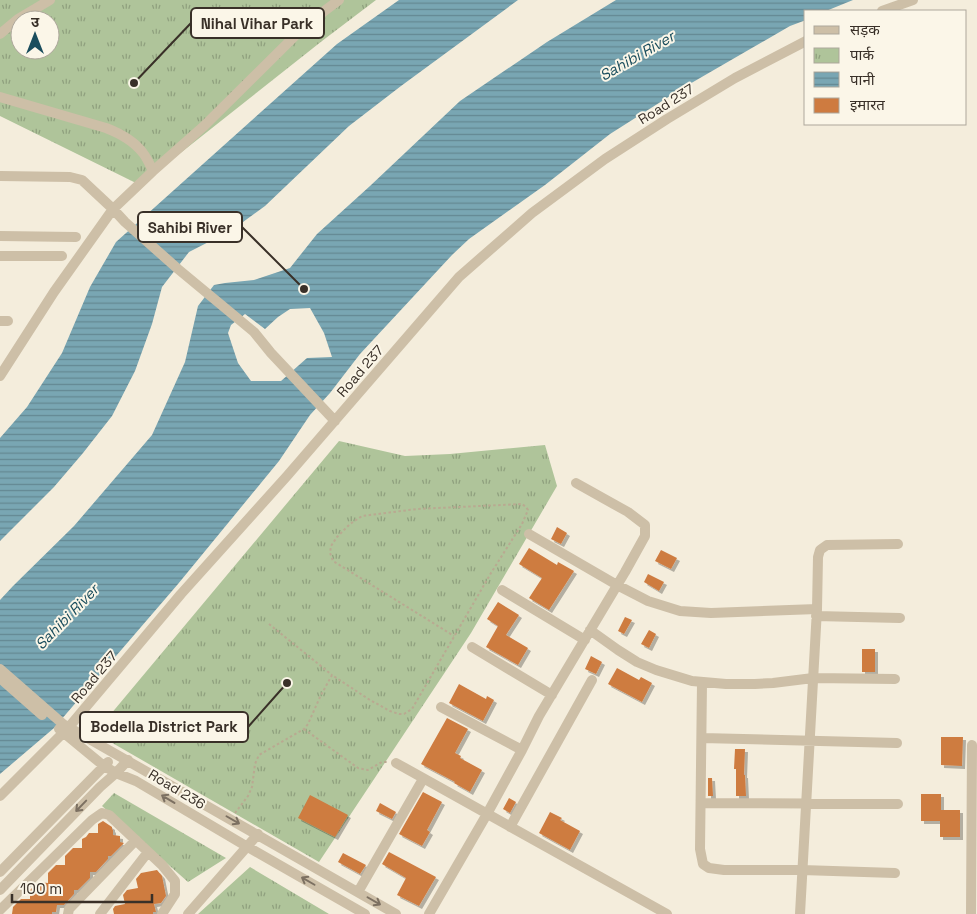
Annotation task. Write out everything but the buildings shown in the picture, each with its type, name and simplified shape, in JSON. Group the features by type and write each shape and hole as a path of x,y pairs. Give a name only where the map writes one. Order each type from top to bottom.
{"street":[{"path":"0,34 18,19 50,0"},
{"path":"0,376 54,292 113,209 204,126 307,24 339,0"},
{"path":"885,10 913,0"},
{"name":"Road 237","path":"0,796 64,729 459,278 532,213 605,159 735,78 804,42"},
{"path":"0,97 117,132 143,153 153,171"},
{"path":"0,176 70,177 82,180 125,222 178,269 254,332 271,353 335,421"},
{"path":"0,236 76,237"},
{"path":"0,256 62,256"},
{"path":"429,914 552,694 644,536 645,525 628,512 576,483"},
{"path":"529,534 648,601 680,611 711,613 816,613 900,618"},
{"path":"800,914 818,557 820,550 827,545 898,544"},
{"path":"502,590 585,640"},
{"path":"590,630 637,662 656,670 702,683 764,684 813,678 895,679"},
{"path":"472,647 552,694"},
{"path":"0,669 64,729"},
{"path":"0,678 64,729 128,760 396,914"},
{"path":"510,827 592,680"},
{"path":"702,683 700,849 703,864 709,868 724,870 896,873"},
{"path":"441,707 522,750"},
{"name":"Road 236","path":"64,729 104,766 136,781 366,914"},
{"path":"702,738 897,743"},
{"path":"971,914 974,883 972,745"},
{"path":"0,872 115,754"},
{"path":"0,890 128,760"},
{"path":"396,763 668,914"},
{"path":"358,892 423,779"},
{"path":"701,802 898,804"},
{"path":"0,910 92,820 102,813 109,815 136,840 162,865 175,881 175,894 162,914"},
{"path":"188,914 258,834"},
{"path":"68,914 69,909 136,840"},
{"path":"100,914 148,852"}],"path":[{"path":"269,624 332,675 390,711 404,714 412,709 491,573 522,524 528,510 522,504 417,509 362,516 350,524 331,546 330,553 333,561 454,636"},
{"path":"240,807 252,787 255,764 259,755 304,729 332,675"},
{"path":"304,729 358,768 368,770 382,762 396,763"}],"green space":[{"path":"0,0 376,0 322,41 140,185 0,116"},
{"path":"339,441 405,456 450,454 545,445 557,486 471,633 319,862 95,733"},
{"path":"114,793 226,858 188,882 102,806"},
{"path":"250,867 329,914 198,914"}],"water":[{"path":"399,0 518,0 349,126 265,206 232,230 189,252 162,287 152,324 135,371 112,416 54,487 0,541 0,438 27,407 62,353 90,287 116,242 337,44"},
{"path":"616,0 853,0 828,10 804,10 804,21 790,26 681,89 610,134 545,185 469,239 360,354 330,393 310,415 279,461 178,584 54,728 0,774 0,600 74,526 152,435 185,362 198,306 214,285 254,280 290,268 317,234 460,101 547,42","holes":["310,308 324,333 332,357 307,358 281,381 251,381 238,363 228,333 231,325 245,314 265,329 290,309"]}],"place":[{"name":"Nihal Vihar Park","path":"134,83"},
{"name":"Sahibi River","path":"304,289"},
{"name":"Bodella District Park","path":"287,683"}]}
